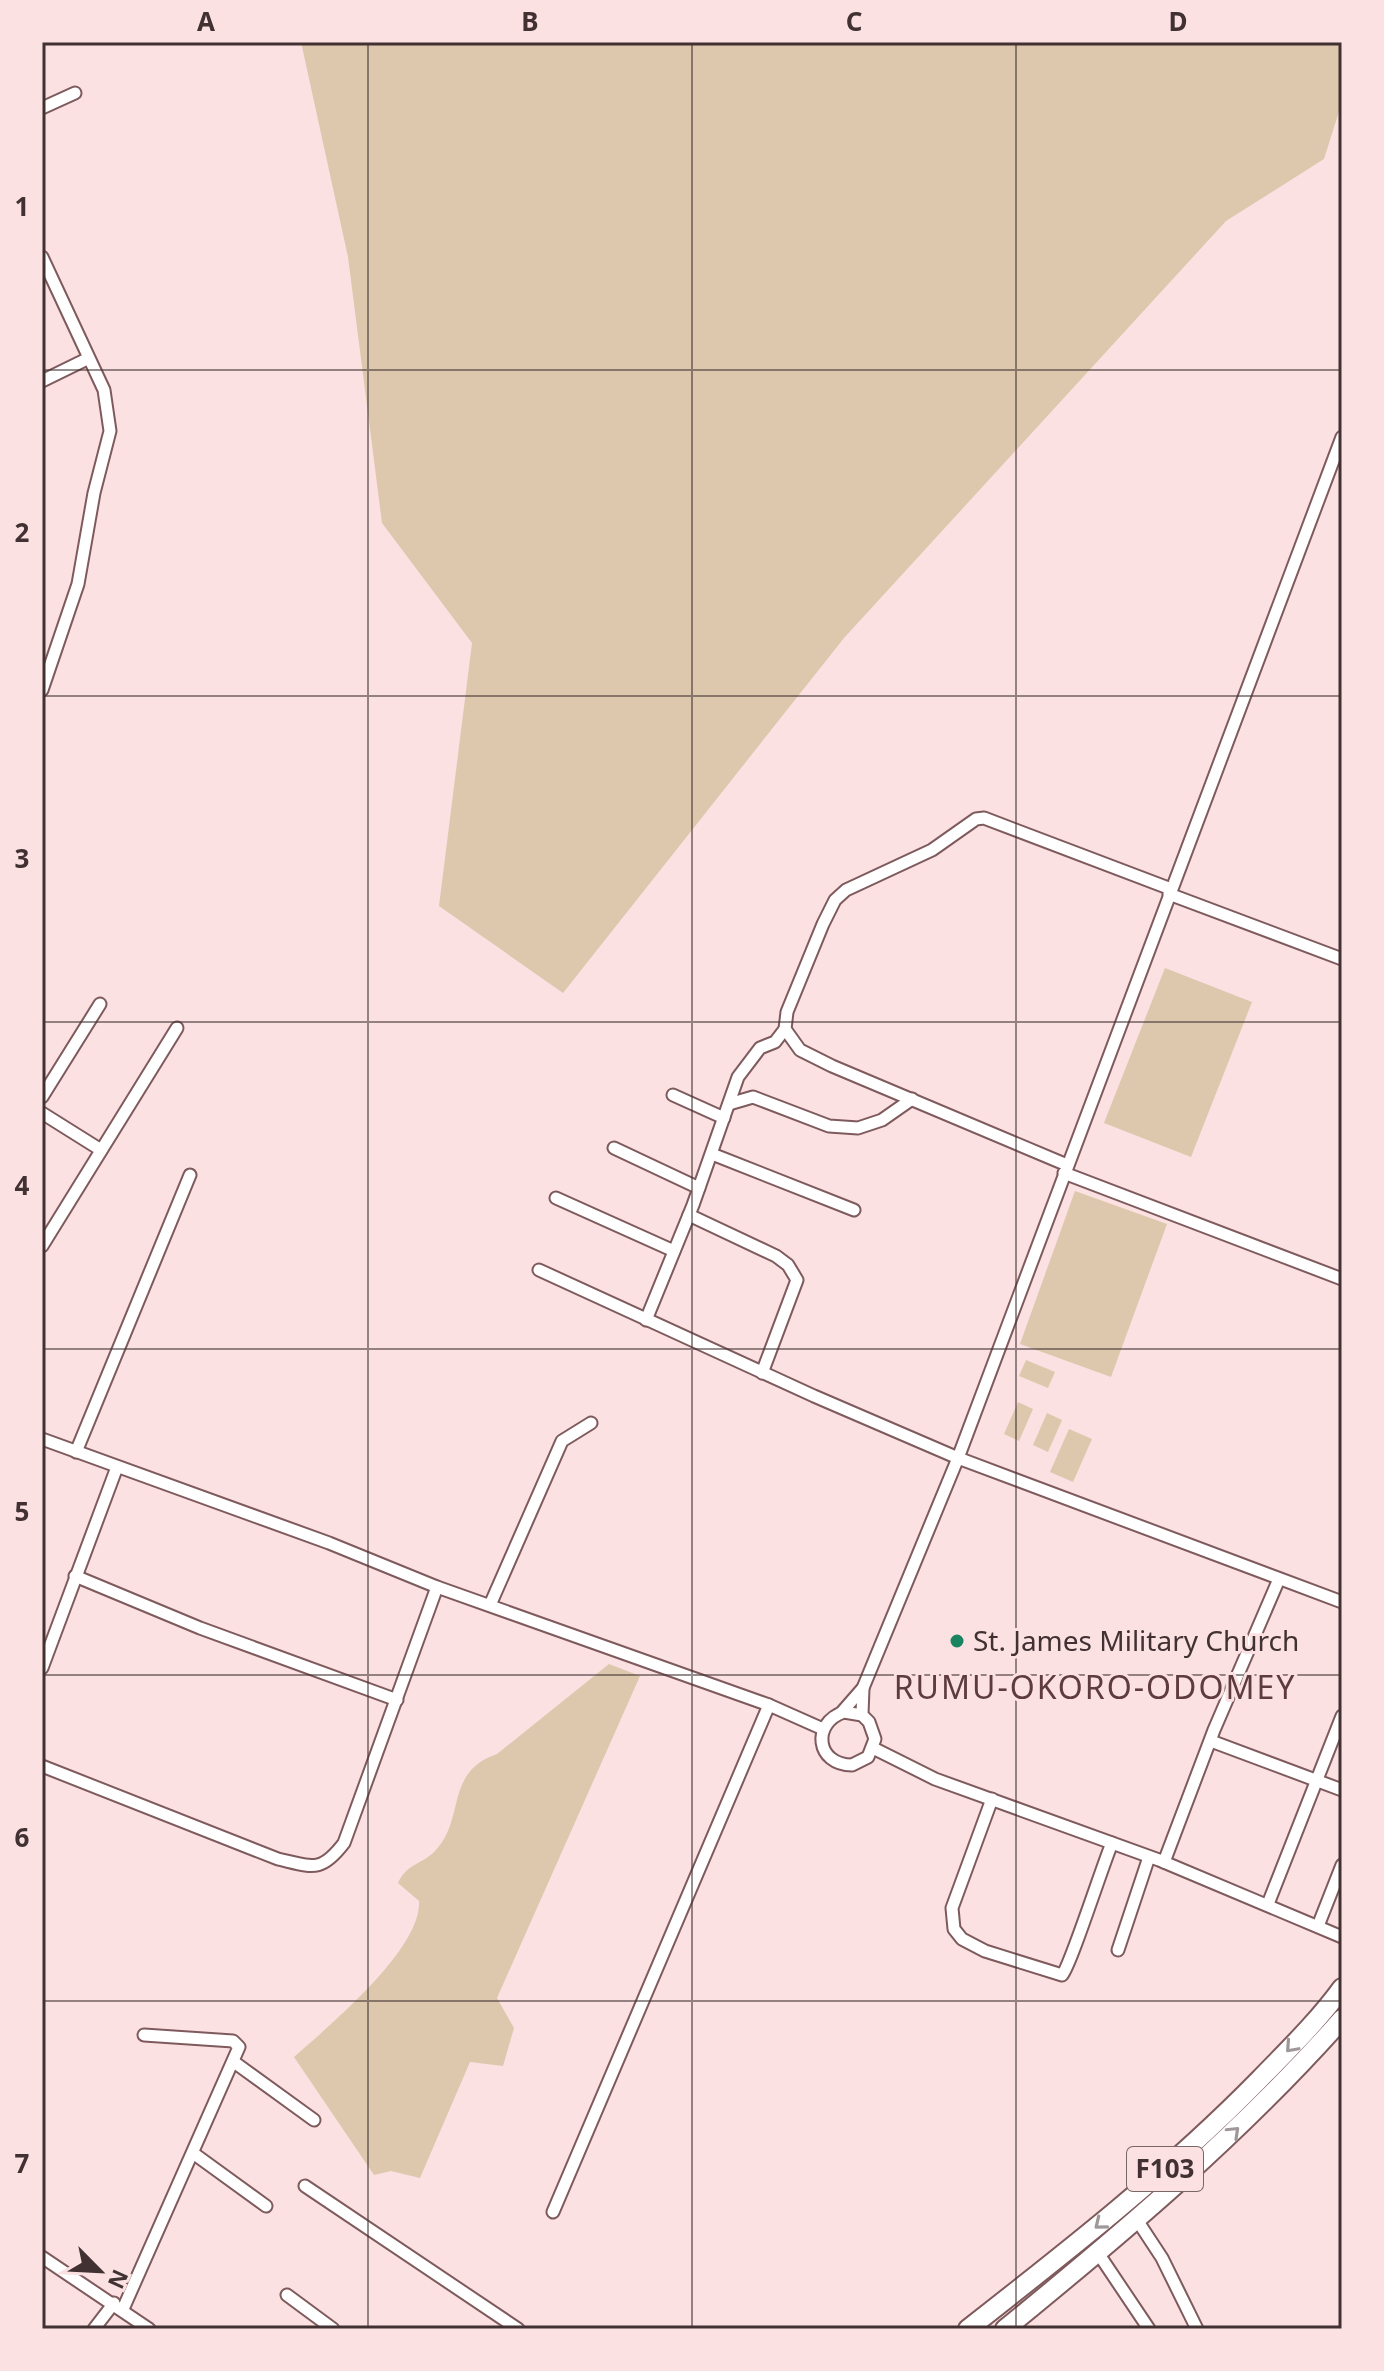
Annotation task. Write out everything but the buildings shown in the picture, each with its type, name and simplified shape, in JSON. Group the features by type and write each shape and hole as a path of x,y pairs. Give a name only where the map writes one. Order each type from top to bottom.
{"main road":[{"name":"F103","path":"968,2329 1067,2251 1193,2144 1284,2054 1342,1988"},
{"name":"F103","path":"1005,2329 1137,2220 1254,2114 1342,2019"}],"street":[{"path":"42,108 75,93"},
{"path":"42,257 104,390 110,431 94,493 78,584 67,624 42,690"},
{"path":"42,381 87,359"},
{"path":"863,1688 862,1715 873,1730 873,1748 860,1762 842,1765 834,1762 822,1747 823,1729 863,1688 958,1458 1342,437"},
{"path":"646,1320 689,1215 738,1077 760,1048 775,1042 785,1029 787,1012 835,900 859,882 932,850 976,819 984,818 1342,959"},
{"path":"42,1097 100,1004"},
{"path":"42,1246 177,1028"},
{"path":"785,1029 800,1050 1065,1169 1342,1279"},
{"path":"673,1095 724,1118"},
{"path":"729,1104 753,1097 829,1126 858,1128 882,1120 912,1099"},
{"path":"42,1113 101,1150"},
{"path":"614,1148 699,1188"},
{"path":"712,1154 854,1210"},
{"path":"76,1452 190,1175"},
{"path":"556,1198 674,1251"},
{"path":"689,1215 776,1256 788,1265 797,1280 762,1373"},
{"path":"539,1270 762,1373 958,1458 1342,1602"},
{"path":"490,1605 562,1441 591,1423"},
{"path":"42,1439 329,1543 437,1587 769,1705 823,1729"},
{"path":"42,1668 117,1467"},
{"path":"75,1576 200,1628 397,1700"},
{"path":"1164,1862 1279,1579"},
{"path":"42,1766 278,1859 313,1867 329,1863 344,1843 437,1587"},
{"path":"553,2212 769,1705"},
{"path":"842,1712 862,1715"},
{"path":"1268,1904 1342,1716"},
{"path":"1211,1741 1342,1790"},
{"path":"873,1748 935,1779 1164,1862 1342,1937"},
{"path":"992,1799 952,1908 954,1929 962,1939 985,1951 1062,1975 1069,1969 1080,1927 1112,1843"},
{"path":"1118,1950 1149,1857"},
{"path":"1318,1926 1342,1865"},
{"path":"94,2329 118,2306 193,2153 239,2047 235,2042 144,2035"},
{"path":"234,2062 314,2120"},
{"path":"193,2153 266,2206"},
{"path":"305,2186 518,2329"},
{"path":"1137,2220 1162,2258 1197,2329"},
{"path":"1098,2253 1149,2329"},
{"path":"42,2257 149,2329"},
{"path":"287,2295 333,2329"}],"shaded area":[{"path":"301,42 1342,42 1342,102 1324,159 1226,221 844,638 563,993 439,906 472,643 382,523 348,257"},
{"path":"1165,968 1252,1002 1191,1157 1104,1123"},
{"path":"1075,1191 1167,1224 1111,1377 1020,1344"},
{"path":"1026,1360 1055,1372 1048,1388 1019,1376"},
{"path":"1018,1402 1033,1409 1019,1441 1004,1434"},
{"path":"1047,1413 1062,1420 1048,1452 1033,1445"},
{"path":"1069,1429 1092,1439 1073,1482 1050,1472"},
{"path":"609,1664 640,1676 497,1998 514,2028 503,2066 470,2062 420,2178 391,2171 374,2175 294,2057 371,1985 406,1941 416,1920 419,1901 398,1883 406,1871 435,1851 444,1838 469,1772 480,1762 497,1754"}],"place":[{"name":"St. James Military Church","path":"957,1641"}],"district":[{"name":"RUMU-OKORO-ODOMEY","path":"1095,1688"}]}
